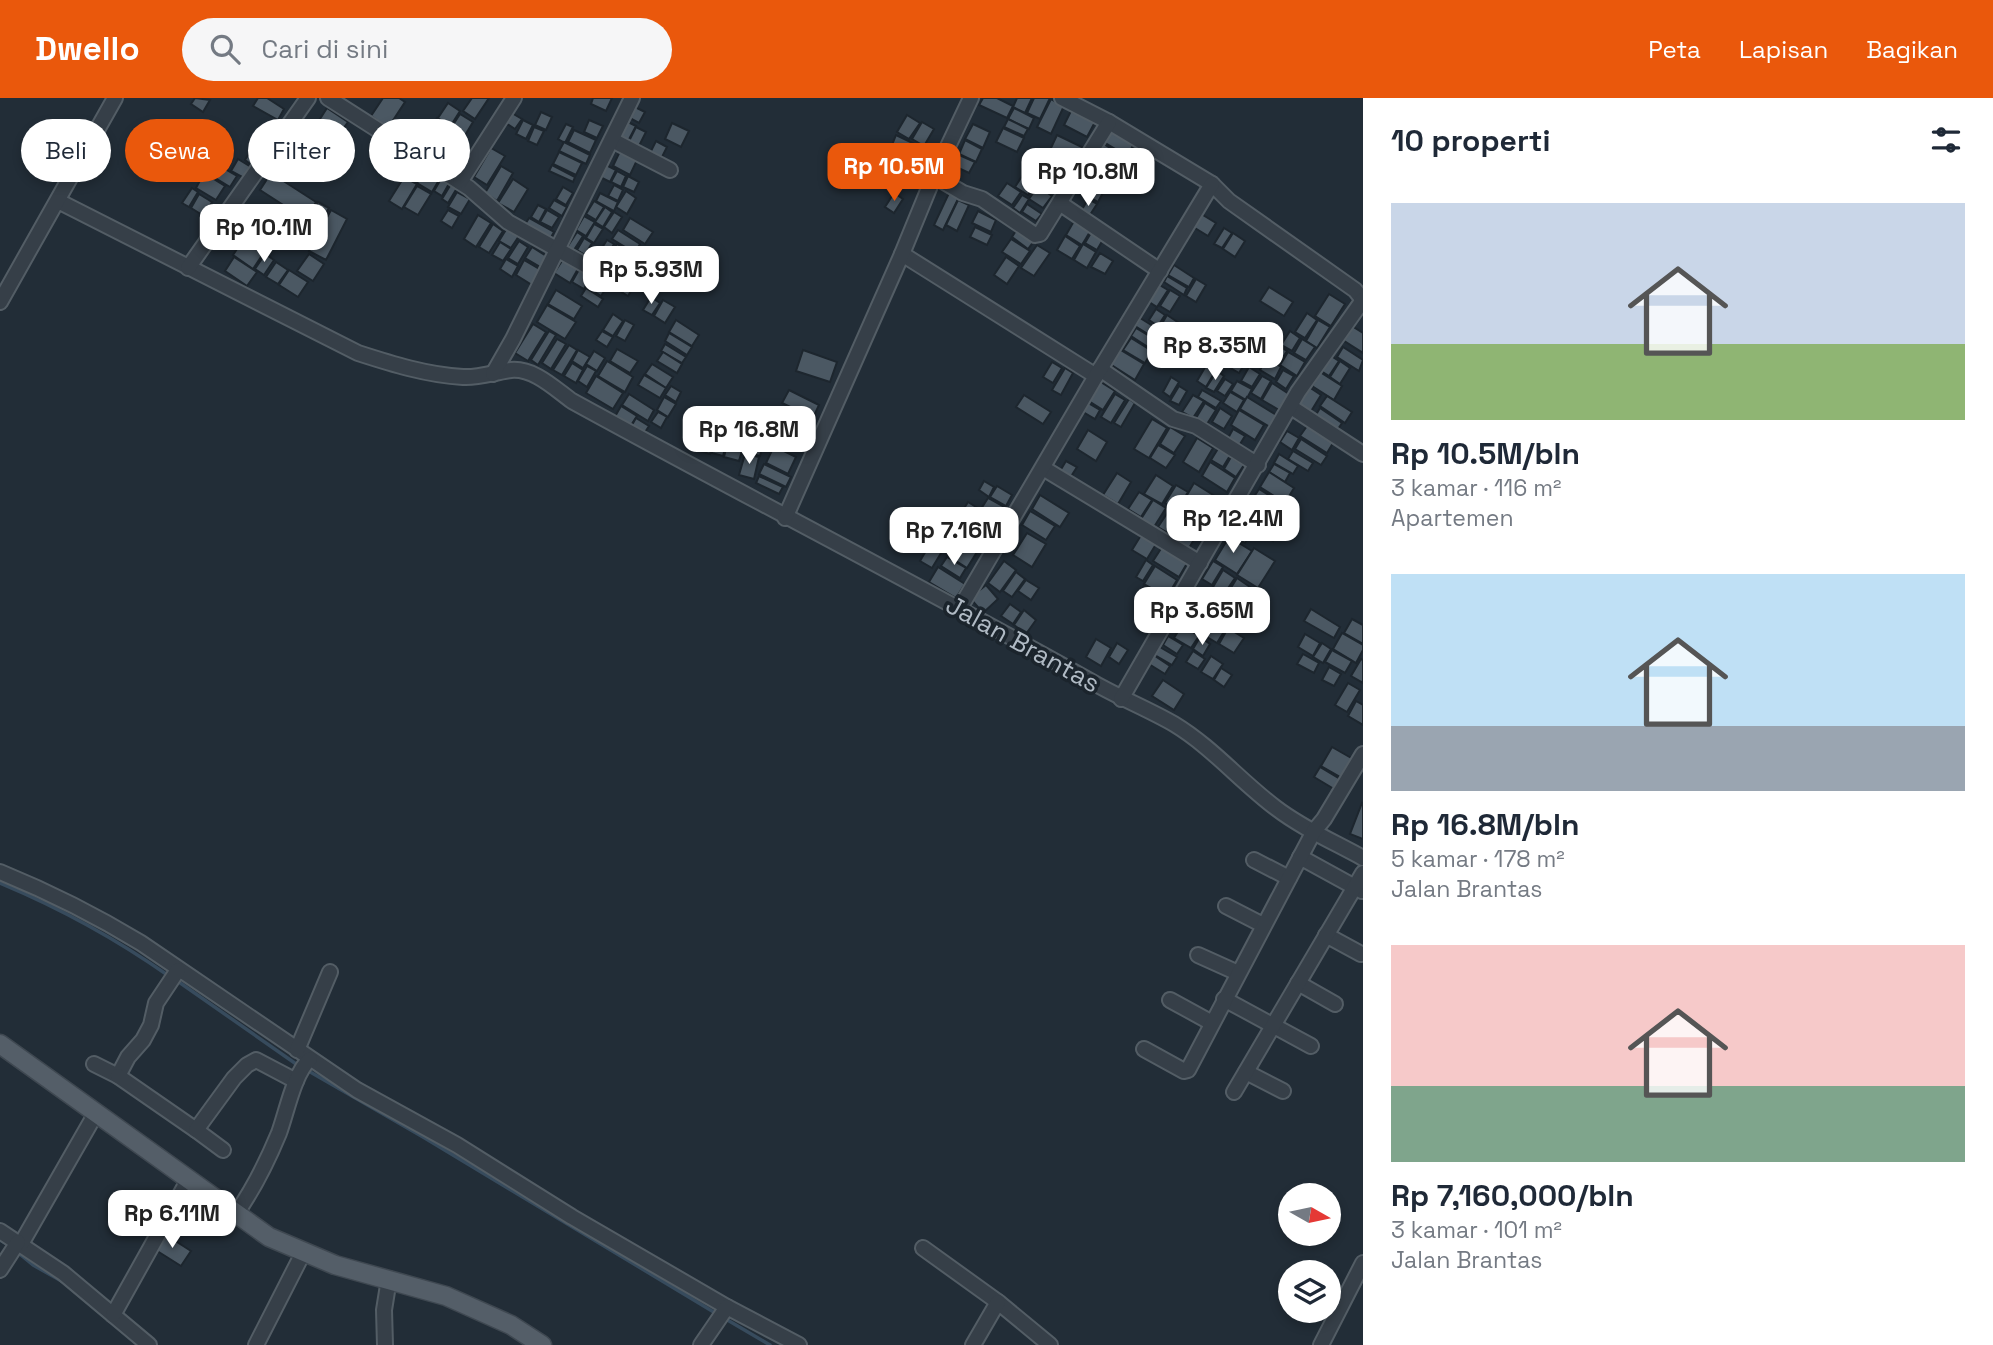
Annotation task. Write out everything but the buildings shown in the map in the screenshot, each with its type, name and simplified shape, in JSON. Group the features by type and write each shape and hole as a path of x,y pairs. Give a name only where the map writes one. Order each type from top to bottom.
{"main road":[{"path":"0,1044 189,1179 241,1208 269,1237 335,1265 446,1296 511,1325 520,1339 542,1345"}],"street":[{"path":"188,268 308,98"},
{"path":"328,98 369,124"},
{"path":"470,166 514,98"},
{"path":"493,374 513,339 632,98"},
{"path":"785,518 934,176 971,98"},
{"path":"1062,98 1110,122 1212,184 1229,201 1355,290 1363,300 1298,392 1121,699"},
{"path":"0,302 58,201 108,101"},
{"path":"934,176 963,193 982,198 1035,235 1040,234 1110,122"},
{"path":"612,140 670,170"},
{"path":"460,182 508,222 596,271"},
{"path":"960,608 1212,184"},
{"name":"Jalan Brantas","path":"58,201 358,354 404,368 464,377 514,370 530,373 572,401 785,518 960,608 1121,699 1173,724 1212,750 1245,784 1279,810 1363,858"},
{"path":"1061,204 1160,271"},
{"path":"902,254 1173,419 1196,426 1258,465"},
{"path":"1291,407 1363,454"},
{"path":"1042,468 1200,563"},
{"path":"1143,1049 1186,1071 1314,831 1363,754"},
{"path":"1300,857 1359,890"},
{"path":"1254,860 1289,878"},
{"path":"0,872 53,894 104,921 175,976 297,1050"},
{"path":"1234,1092 1326,935 1359,890 1363,873"},
{"path":"1226,906 1264,925"},
{"path":"1326,935 1362,954"},
{"path":"1198,955 1238,974"},
{"path":"241,1208 258,1181 302,1069 297,1050 330,972"},
{"path":"118,1076 128,1057 143,1041 151,1025 156,1003 175,976"},
{"path":"1298,983 1335,1004"},
{"path":"1224,999 1311,1046"},
{"path":"1170,1000 1212,1023"},
{"path":"196,1130 234,1078 252,1061 302,1069 356,1090 457,1145 722,1313 799,1345"},
{"path":"94,1064 118,1076 223,1150"},
{"path":"1246,1072 1283,1091"},
{"path":"0,1270 96,1112"},
{"path":"113,1315 189,1179"},
{"path":"0,1231 16,1246 64,1273 149,1345"},
{"path":"923,1248 1050,1345"},
{"path":"256,1345 303,1253"},
{"path":"1321,1345 1363,1263"},
{"path":"385,1345 384,1310 389,1279"},
{"path":"973,1345 998,1303"},
{"path":"701,1345 722,1313"}],"waterway":[{"path":"0,883 87,925 169,976"},
{"path":"176,980 299,1066"},
{"path":"305,1069 717,1314"},
{"path":"0,1240 10,1246"},
{"path":"16,1251 33,1265 65,1283"},
{"path":"724,1318 770,1345"}]}
